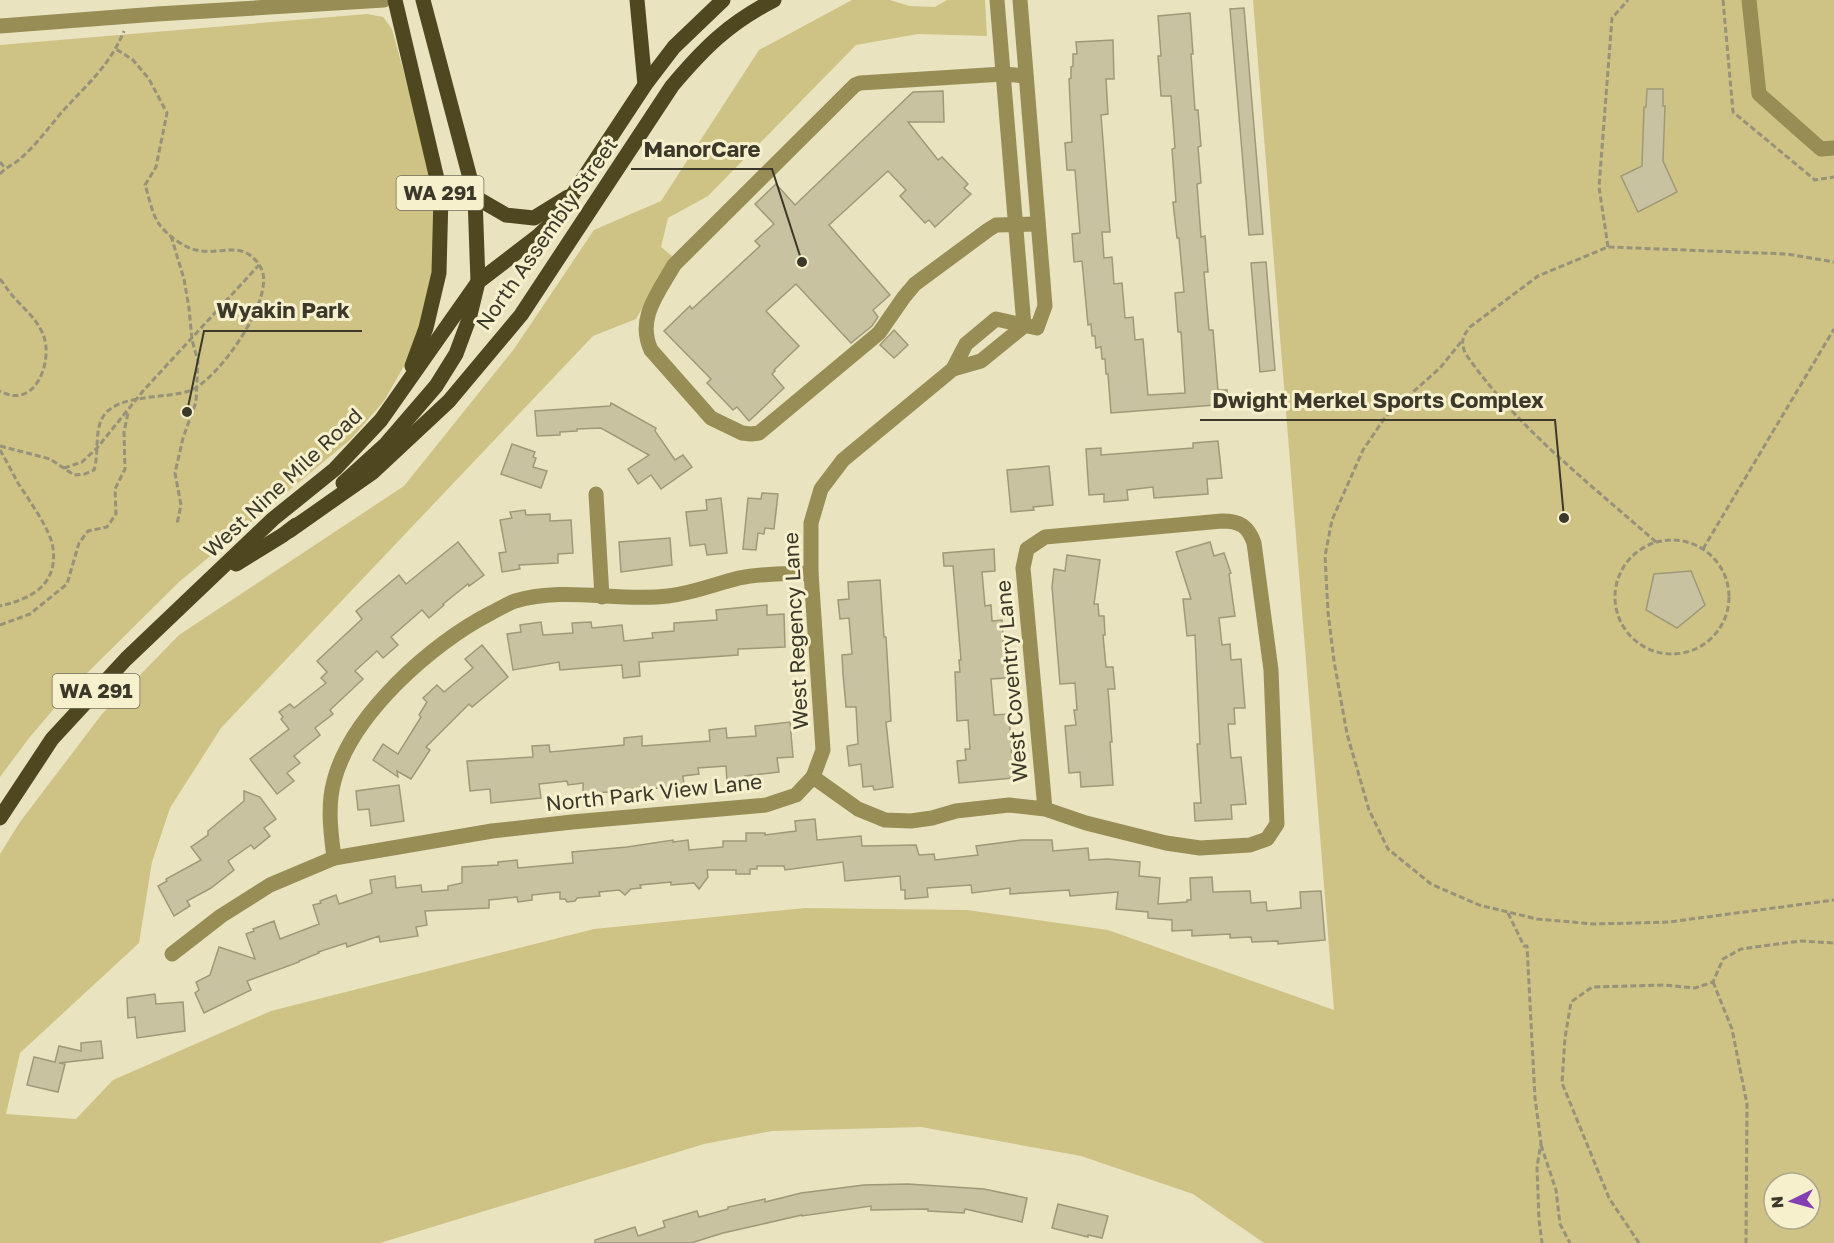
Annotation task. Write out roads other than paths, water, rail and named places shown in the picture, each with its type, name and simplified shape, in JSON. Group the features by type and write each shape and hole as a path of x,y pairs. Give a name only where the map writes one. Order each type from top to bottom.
{"main road":[{"name":"WA 291","path":"395,0 441,196 439,273 426,328 405,386"},
{"name":"WA 291","path":"423,0 475,197 478,282"},
{"path":"637,0 645,85"},
{"name":"North Assembly Street","path":"405,386 478,282 538,236 558,217 645,85 674,47 723,0"},
{"name":"North Assembly Street","path":"288,531 373,472 449,401 521,315 672,86 701,52 731,26 774,0"},
{"path":"475,197 506,216 534,218 573,194"},
{"name":"West Nine Mile Road","path":"210,580 288,531 386,444 436,386 456,354 470,319 478,282"},
{"name":"West Nine Mile Road","path":"0,818 52,739 126,659 273,519 335,469 381,420 405,386"}],"street":[{"path":"0,26 131,16 157,7 384,0"},
{"path":"997,0 1016,226 1030,327"},
{"path":"953,369 981,362 1030,327 1044,306 1020,0"},
{"path":"1749,0 1759,94 1821,149 1834,148"},
{"path":"1026,76 1003,74 860,83 855,86 674,265 645,321 646,340 651,350 711,418 742,433 759,432 879,333 903,297 915,284 996,225 1038,224"},
{"path":"953,369 966,344 996,319 1030,327"},
{"name":"West Regency Lane","path":"813,777 823,750 811,573 811,523 821,489 843,460 953,369"},
{"path":"596,494 602,597"},
{"name":"West Coventry Lane","path":"1222,521 1233,521 1244,525 1250,531 1254,543 1271,670 1276,824 1267,839 1250,845 1200,848 1166,843 1086,823 1045,809 1023,568 1027,549 1045,537 1222,521"},
{"path":"334,858 330,823 333,782 348,745 374,708 408,674 441,644 478,620 514,601 553,594 638,599 671,596 740,578 769,574 811,573"},
{"path":"813,777 858,809 885,820 922,820 957,811 1009,805 1045,809"},
{"name":"North Park View Lane","path":"172,954 221,916 270,885 334,858 492,831 766,805 796,795 813,777"}],"place":[{"name":"ManorCare","path":"802,262"},
{"name":"Wyakin Park","path":"187,412"},
{"name":"Dwight Merkel Sports Complex","path":"1564,518"}]}
